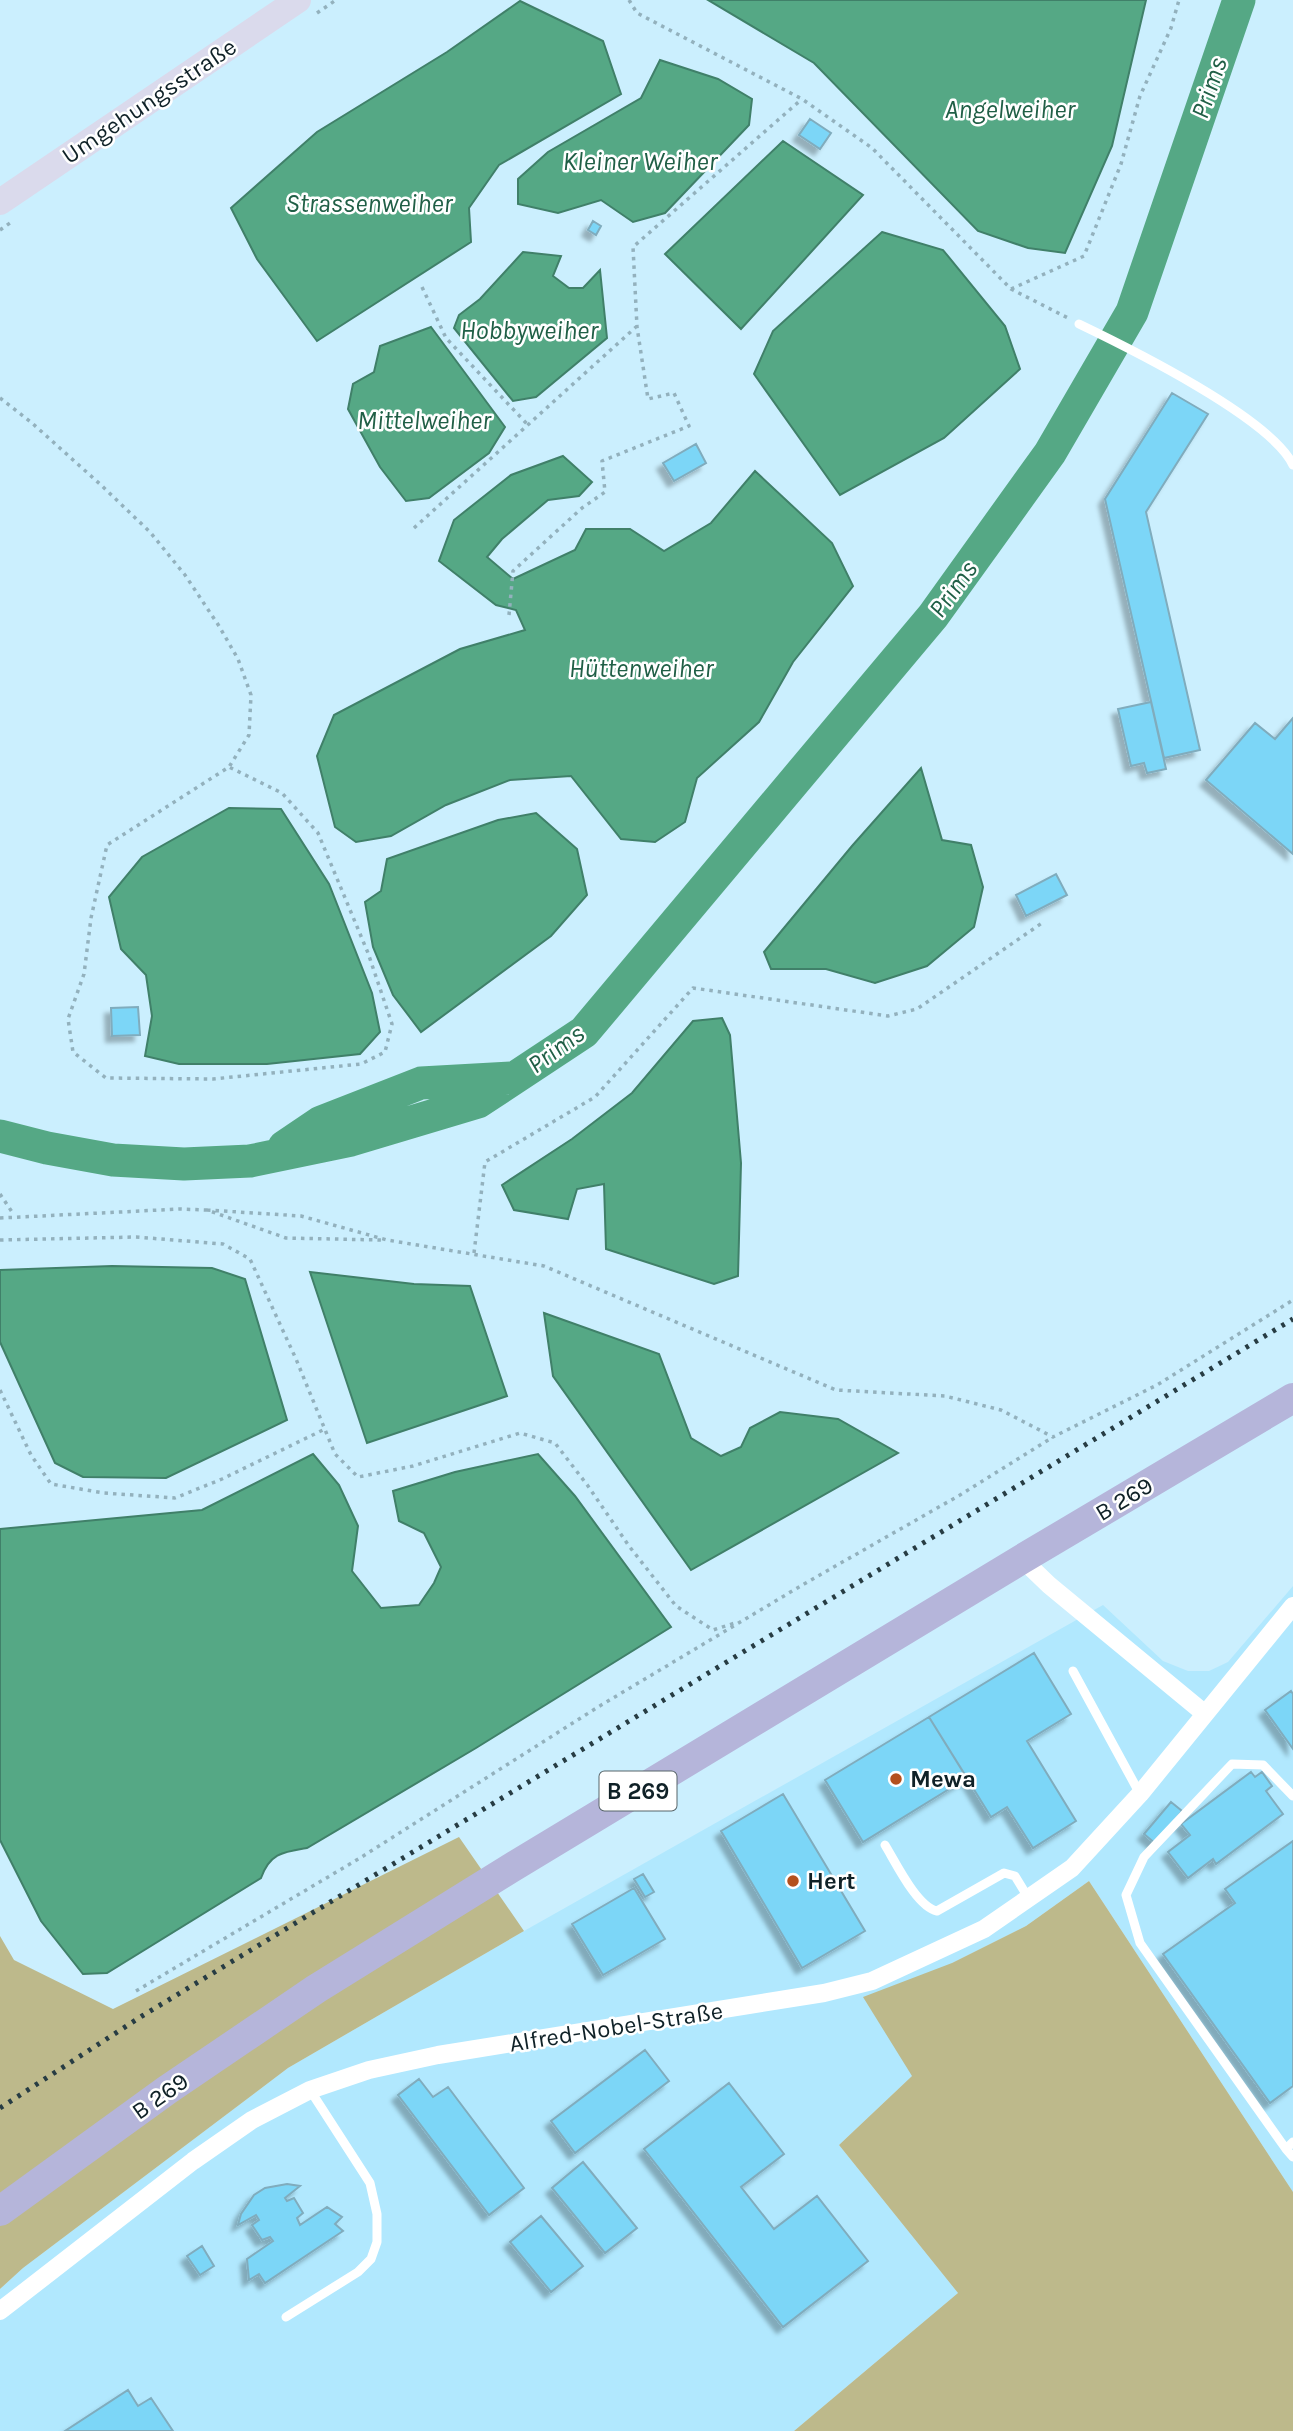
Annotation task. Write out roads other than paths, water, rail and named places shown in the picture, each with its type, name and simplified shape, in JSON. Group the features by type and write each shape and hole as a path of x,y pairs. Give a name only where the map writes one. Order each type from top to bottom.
{"main road":[{"name":"Umgehungsstraße","path":"0,202 298,0"},
{"name":"B 269","path":"0,2211 167,2090 316,1989 511,1868 1293,1398"}],"street":[{"path":"1022,1559 1049,1585 1204,1713"},
{"name":"Alfred-Nobel-Straße","path":"0,2311 193,2161 252,2120 310,2090 369,2070 438,2055 824,1993 872,1981 984,1929 1072,1868 1140,1794 1293,1606"}],"lane":[{"path":"1079,324 1158,364 1238,413 1287,452 1293,465"},
{"path":"1073,1671 1140,1794"},
{"path":"1291,2149 1140,1943 1126,1895 1144,1857 1232,1764 1263,1765 1293,1796"},
{"path":"885,1845 920,1901 932,1910 937,1911 1004,1873 1015,1876 1028,1899"},
{"path":"286,2317 358,2272 371,2259 377,2242 377,2214 370,2183 310,2090"}],"water":[{"name":"Angelweiher","path":"708,0 1146,0 1112,146 1065,253 1028,248 978,231 814,63"},
{"name":"Strassenweiher","path":"520,1 603,41 621,94 499,165 469,208 471,242 317,341 257,259 231,208 317,132 447,52"},
{"name":"Kleiner Weiher","path":"660,60 718,79 752,99 749,125 665,213 633,222 601,200 558,213 518,204 518,179 548,152 641,98"},
{"path":"783,141 863,195 741,329 665,254"},
{"path":"882,232 943,250 1005,326 1020,369 944,438 840,495 754,374 773,331"},
{"name":"Hobbyweiher","path":"523,252 561,256 553,276 569,288 583,288 600,270 607,338 536,397 513,401 454,328 459,315 480,299"},
{"name":"Mittelweiher","path":"431,327 505,427 489,453 429,498 406,501 380,467 348,409 353,384 374,372 380,346"},
{"name":"Hüttenweiher","path":"563,456 592,482 579,496 548,500 502,539 487,557 513,579 575,550 586,529 630,529 664,551 711,523 755,471 832,543 853,586 793,662 759,722 697,778 685,822 655,842 621,839 571,776 510,780 446,805 391,836 356,842 335,827 317,756 334,715 460,649 525,630 516,610 496,605 439,561 454,520 511,475"},
{"path":"921,768 942,840 971,845 983,887 974,927 927,966 875,983 826,969 771,969 764,952"},
{"path":"229,808 281,809 329,884 372,993 380,1032 360,1054 267,1064 179,1064 145,1056 152,1016 146,975 121,949 109,897 142,857"},
{"path":"536,813 577,849 587,895 551,936 421,1032 393,995 373,947 365,902 381,891 387,859 498,820"},
{"path":"722,1018 730,1035 741,1163 738,1276 714,1284 606,1249 604,1184 577,1189 568,1219 514,1210 502,1185 572,1139 632,1093 693,1021"},
{"path":"112,1266 212,1268 245,1279 287,1420 166,1478 83,1477 55,1463 0,1342 0,1270"},
{"path":"310,1272 414,1284 470,1286 507,1396 367,1443"},
{"path":"544,1313 659,1354 691,1438 721,1456 741,1447 750,1428 780,1412 838,1419 898,1453 691,1570 553,1376"},
{"path":"313,1454 339,1485 358,1526 352,1571 381,1608 419,1605 441,1567 424,1533 399,1521 393,1491 455,1472 538,1454 575,1496 671,1627 476,1748 307,1848 278,1855 269,1863 261,1878 107,1973 83,1974 41,1921 0,1840 0,1529 202,1510"}],"waterway":[{"name":"Prims","path":"0,1136 113,1160 184,1164 250,1161 351,1140 478,1102 584,1032 933,616 1050,453 1132,312 1239,0"},
{"name":"Prims","path":"284,1147 321,1122 421,1083 512,1078"}],"railway":[{"path":"0,2108 142,2016 1293,1319"}],"place":[{"name":"Mewa","path":"896,1779"},
{"name":"Hert","path":"793,1881"}]}
